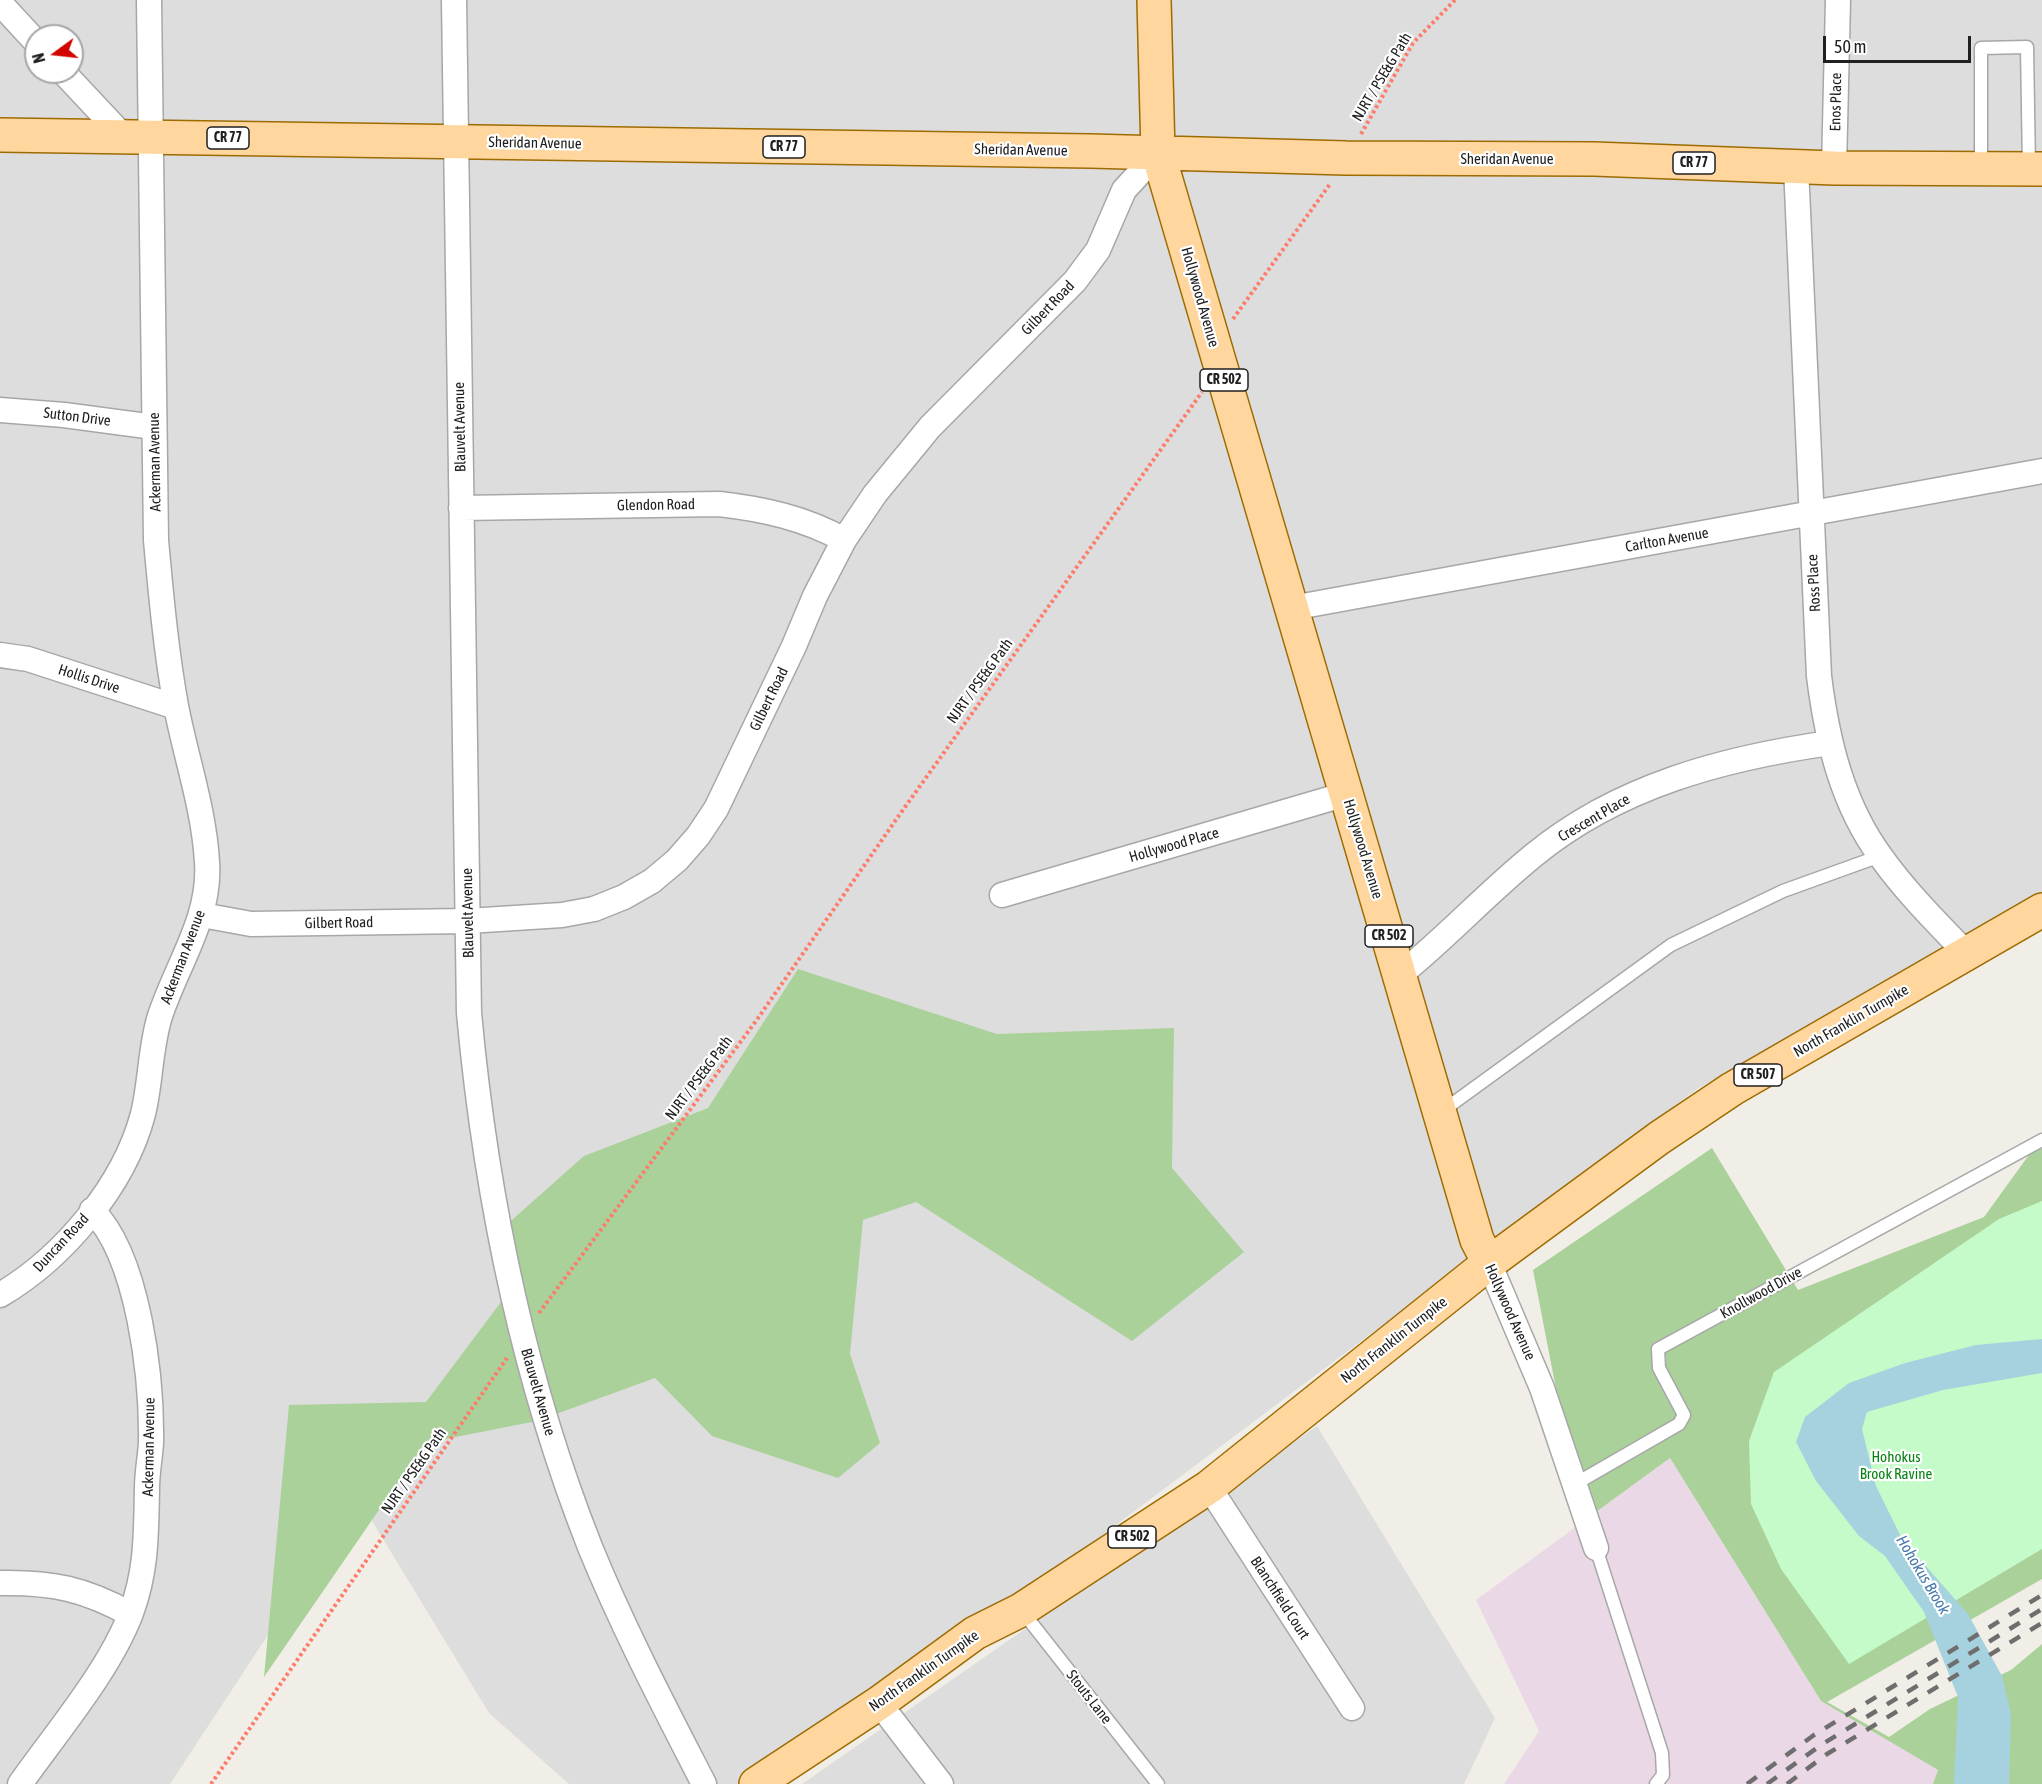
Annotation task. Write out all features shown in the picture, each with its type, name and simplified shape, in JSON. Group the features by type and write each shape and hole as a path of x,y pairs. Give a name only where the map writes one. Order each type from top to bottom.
{"main road":[{"name":"Hollywood Avenue","path":"1154,0 1158,153 1477,1239 1489,1263"},
{"name":"Sheridan Avenue","path":"0,135 1158,153 1193,156 1346,159 1594,159 1834,168 2035,169"},
{"name":"North Franklin Turnpike","path":"756,1784 879,1703 975,1633 1021,1610 1209,1487 1489,1263 1659,1138 1732,1089 2042,910"}],"street":[{"name":"Ackerman Avenue","path":"20,1784 108,1658 130,1614 147,1548 150,1394 144,1345 133,1296 114,1241 105,1224 92,1210 117,1175 134,1140 143,1114 159,1018 202,915 207,862 199,802 176,706 163,620 158,563 154,427 137,137 149,0"},
{"name":"Blauvelt Avenue","path":"454,0 469,1013 478,1104 491,1195 522,1337 559,1461 590,1547 627,1631 704,1784"},
{"name":"Enos Place","path":"1834,168 1838,0"},
{"path":"0,3 24,29"},
{"path":"77,84 137,137"},
{"name":"Gilbert Road","path":"202,915 251,924 468,921 562,915 594,909 624,897 652,881 677,860 698,836 716,809 794,646 815,596 844,540 875,494 909,451 1075,281 1098,250 1125,190 1158,153"},
{"name":"Ross Place","path":"1796,167 1819,676 1830,743 1844,786 1880,856 1910,894 1967,954"},
{"name":"Sutton Drive","path":"0,410 64,415 154,427"},
{"name":"Carlton Avenue","path":"1292,608 2042,471"},
{"name":"Glendon Road","path":"461,508 719,504 758,508 792,517 844,540"},
{"name":"Hollis Drive","path":"0,655 28,659 176,706"},
{"name":"Crescent Place","path":"1401,974 1536,853 1574,826 1620,801 1668,780 1709,767 1782,750 1830,743"},
{"name":"Hollywood Place","path":"1002,896 1346,794"},
{"name":"Duncan Road","path":"0,1296 23,1282 49,1261 81,1226 92,1210"},
{"name":"Hollywood Avenue","path":"1489,1263 1542,1388 1596,1548"},
{"name":"Blanchfield Court","path":"1209,1487 1352,1708"},
{"path":"0,1583 34,1582 66,1587 99,1597 130,1614"},
{"path":"879,1703 941,1784"}],"lane":[{"path":"1981,169 1981,48 2027,47 2035,169"},
{"path":"1440,1113 1671,945 1783,891 1880,856"},
{"name":"Knollwood Drive","path":"1575,1484 1679,1424 1684,1415 1659,1368 1658,1349 2042,1140"},
{"name":"Hollywood Avenue","path":"1596,1548 1662,1753 1663,1775 1656,1784"},
{"name":"Stouts Lane","path":"1021,1610 1158,1784"}],"path":[{"name":"NJRT / PSE&G Path","path":"1357,142 1413,43 1455,0"},
{"path":"1227,327 1335,176"},
{"name":"NJRT / PSE&G Path","path":"211,1784 522,1337 756,1021 900,814 1207,386"}],"shaded area":[{"path":"0,0 2042,0 2042,895 1697,1089 1092,1543 749,1784 569,1784 489,1713 358,1498 170,1784 0,1784"},
{"path":"1317,1426 1495,1718 1464,1784 802,1784"},
{"path":"1670,1458 1821,1701 1938,1770 1933,1784 1504,1784 1539,1731 1476,1600"}],"green space":[{"path":"798,969 997,1034 1174,1028 1172,1168 1244,1252 1132,1341 916,1202 863,1220 850,1354 880,1443 838,1478 712,1436 655,1378 537,1421 425,1443 264,1677 289,1405 426,1402 501,1302 495,1235 584,1156 708,1108"},
{"path":"2042,1137 2042,1579 1827,1702 1889,1737 1930,1709 2011,1670 2042,1644 2042,1784 1933,1784 1938,1770 1821,1701 1670,1458 1596,1512 1558,1399 1533,1270 1712,1148 1798,1290 1984,1217"},
{"name":"Hohokus Brook Ravine","path":"2042,1201 2042,1549 1849,1664 1781,1569 1751,1504 1749,1441 1774,1372 1999,1219"}],"water":[{"name":"Hohokus Brook","path":"2042,1339 2042,1373 1943,1390 1867,1412 1862,1429 1876,1486 1902,1539 1968,1614 2002,1676 2011,1714 2009,1784 1954,1784 1958,1697 1924,1612 1885,1556 1859,1536 1816,1481 1796,1442 1805,1417 1849,1383 1905,1363 1976,1345"}],"railway":[{"path":"1747,1784 1814,1735 2042,1595"},
{"path":"1767,1784 1821,1745 2042,1609"},
{"path":"1787,1784 1827,1754 2042,1623"}]}
